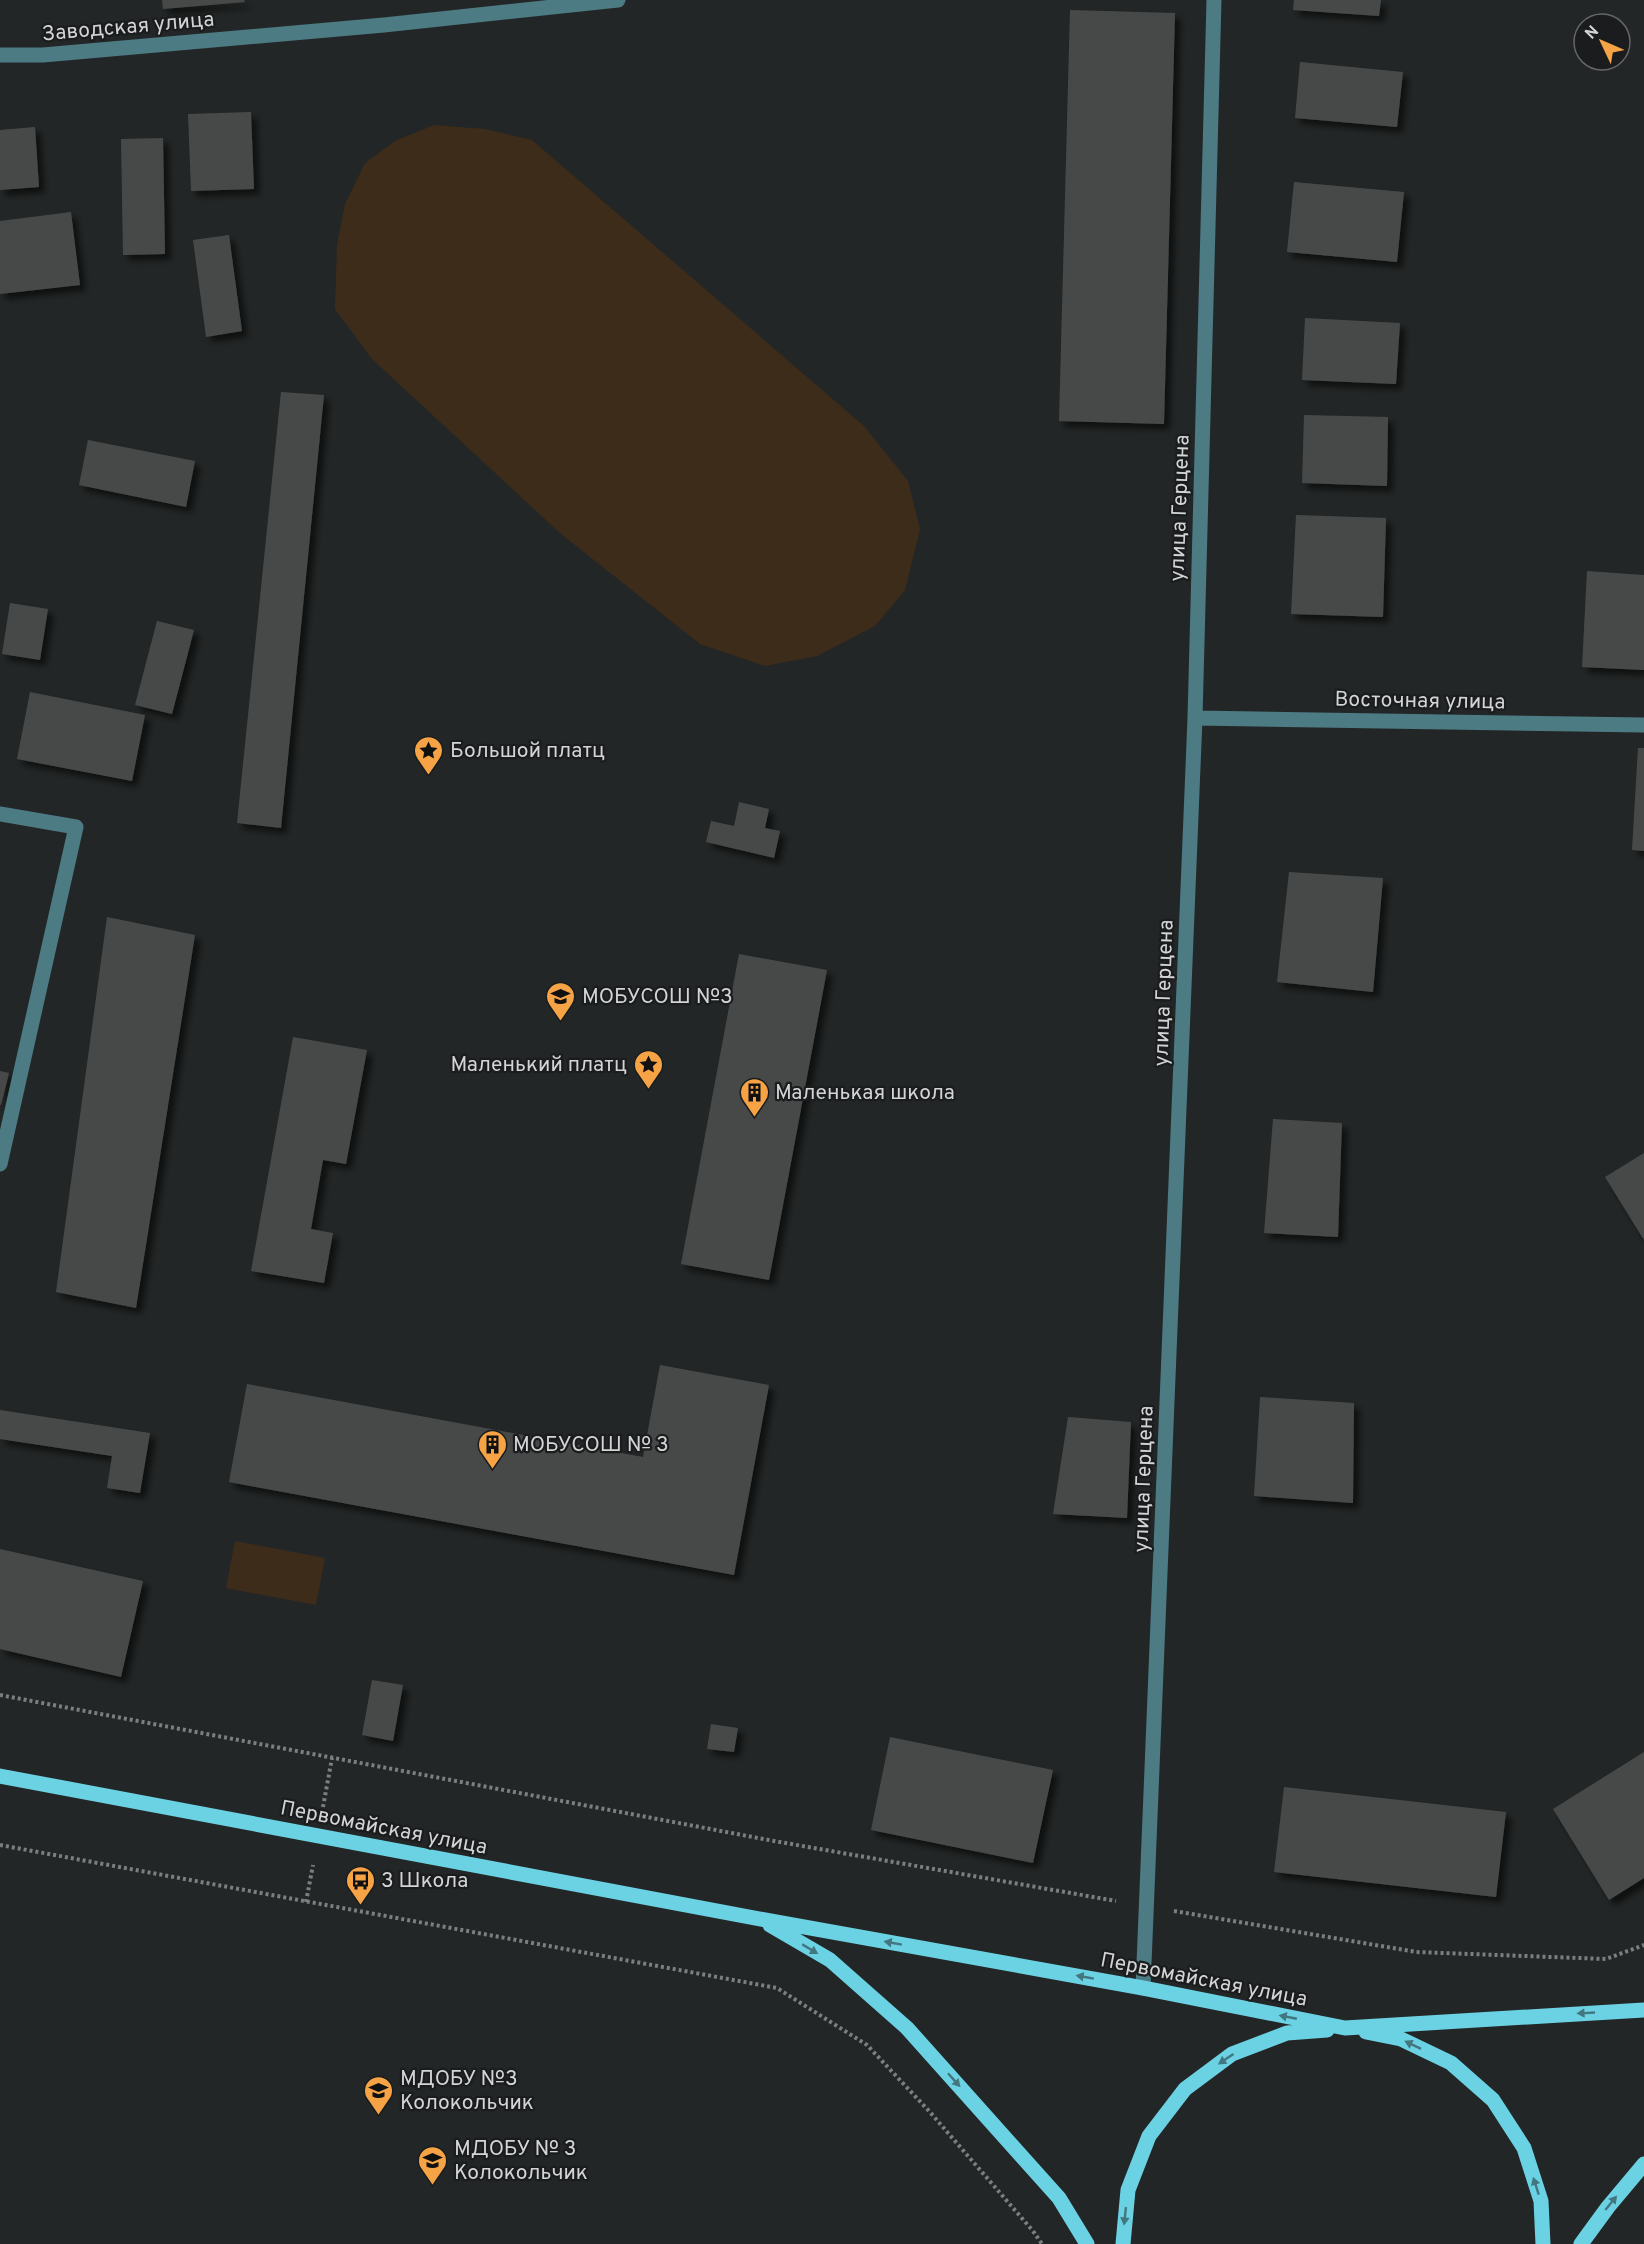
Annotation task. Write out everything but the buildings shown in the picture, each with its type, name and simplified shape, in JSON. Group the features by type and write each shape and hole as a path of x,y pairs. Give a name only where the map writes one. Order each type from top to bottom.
{"main road":[{"name":"Первомайская улица","path":"0,1776 760,1919 1143,1988 1345,2028 1644,2010"},
{"name":"Первомайская улица","path":"760,1919 830,1960 907,2028 1059,2198 1087,2244"},
{"path":"1123,2244 1128,2190 1149,2136 1185,2089 1232,2054 1243,2049 1287,2033 1345,2028 1401,2039 1441,2058 1451,2063 1493,2100 1524,2148 1541,2201 1543,2244"},
{"path":"1581,2244 1644,2164"}],"street":[{"name":"Заводская улица","path":"0,55 44,55 372,26 618,0"},
{"name":"улица Герцена","path":"1143,1988 1195,718 1214,0"},
{"name":"Восточная улица","path":"1195,718 1644,725"},
{"path":"0,814 76,827 0,1164"}],"path":[{"path":"0,1695 762,1839 1416,1952 1606,1959 1644,1945"},
{"path":"0,1845 777,1988 867,2045 929,2111 1042,2244"}],"shaded area":[{"path":"434,125 485,129 532,140 864,426 908,481 920,529 905,590 875,626 817,656 765,666 700,644 561,534 372,359 335,309 337,245 345,204 365,163 395,141"},
{"path":"235,1541 325,1558 316,1605 226,1588"}],"place":[{"name":"Большой платц","path":"429,776"},
{"name":"МОБУСОШ №3","path":"561,1022"},
{"name":"Маленький платц","path":"648,1090"},
{"name":"Маленькая школа","path":"754,1118"},
{"name":"МОБУСОШ № 3","path":"492,1470"},
{"name":"3 Школа","path":"360,1906"},
{"name":"МДОБУ №3 Колокольчик","path":"379,2116"},
{"name":"МДОБУ № 3 Колокольчик","path":"433,2186"}]}
